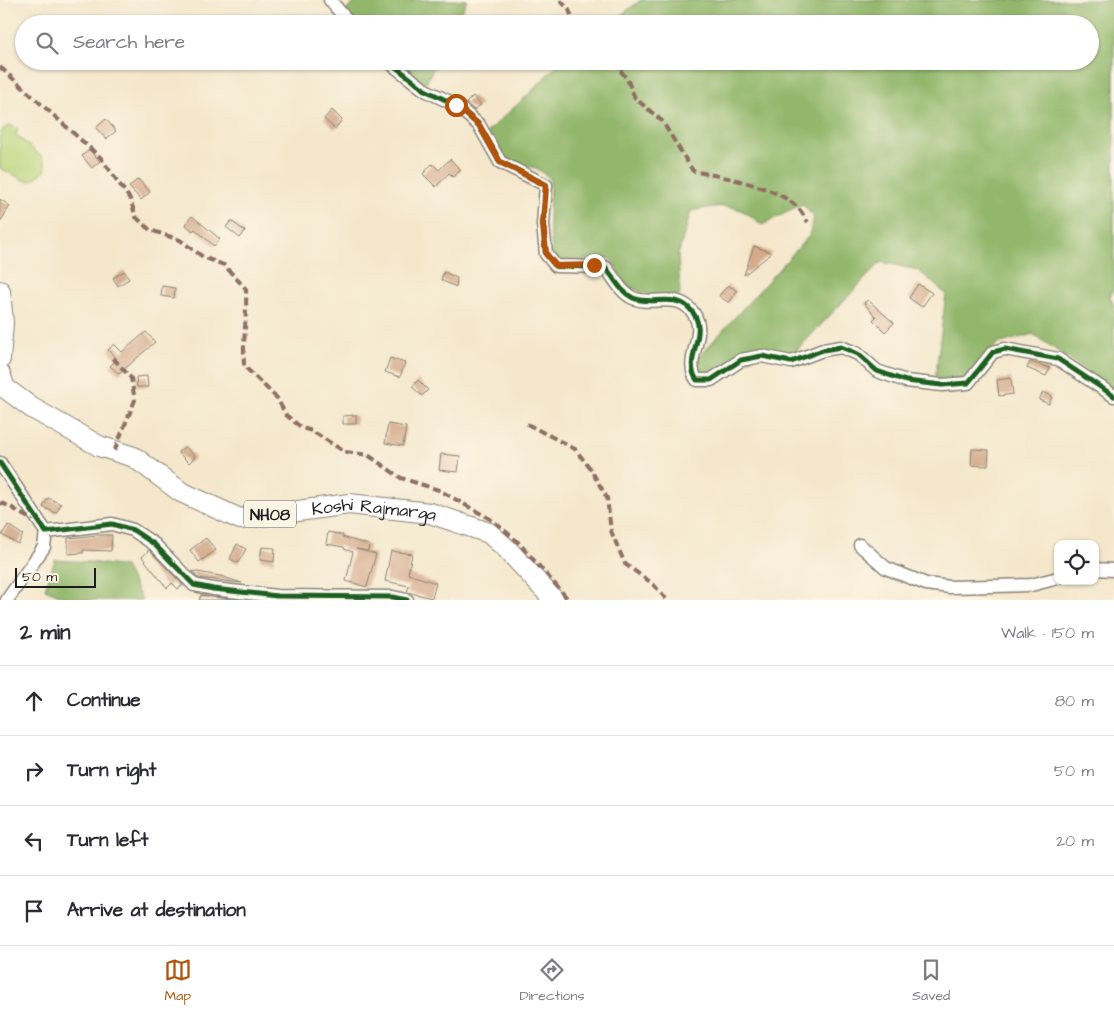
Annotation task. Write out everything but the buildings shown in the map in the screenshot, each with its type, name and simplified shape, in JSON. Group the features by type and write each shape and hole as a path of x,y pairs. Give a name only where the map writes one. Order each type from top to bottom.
{"main road":[{"path":"0,291 3,323 0,359"},
{"name":"Koshi Rajmarga","path":"0,374 5,388 25,404 99,446 134,457 181,492 240,519 349,504 430,514 489,532 507,549 550,598"}],"street":[{"path":"330,0 342,15"},
{"path":"399,70 425,90 456,105 479,125 500,162 546,185 543,224 546,254 556,266 605,267 622,290 634,298 677,300 688,307 697,318 699,336 692,366 697,380 711,380 741,360 762,356 791,362 823,350 841,347 858,354 877,371 906,381 942,385 968,383 993,352 1005,349 1058,359 1114,396"},
{"path":"0,463 46,532 44,547 7,600"},
{"path":"46,532 112,524 133,530 154,544 194,585 212,590 277,596 393,597 408,600"},
{"path":"860,546 886,568 926,584 950,587 1031,585 1054,579"},
{"path":"1099,568 1114,570"}],"green space":[{"path":"358,0 467,0 460,15 345,15 343,13"},
{"path":"641,0 1114,0 1114,290 1110,296 1114,307 1114,390 1033,334 997,344 966,379 935,380 946,294 918,270 881,262 793,354 766,352 711,376 698,372 697,359 809,236 814,217 802,204 762,225 753,217 736,208 721,206 691,211 678,255 680,295 651,296 626,286 610,258 564,262 553,258 549,224 550,178 536,168 504,161 487,132 552,70 1099,70 1099,15 621,15"},
{"path":"405,70 432,70 425,85"},
{"path":"9,125 18,129 16,135 43,158 46,170 31,181 24,180 0,168 0,132"},
{"path":"55,560 125,567 142,600 72,600 45,589"}],"marked path":[{"path":"560,0 571,15"},
{"path":"0,67 101,158 130,199 136,217 150,230 180,240 203,257 224,265 246,289 244,366 277,398 286,415 302,428 312,431 345,452 368,455 401,478 439,490 492,520 517,541 569,600"},
{"path":"620,70 627,79 635,98 662,121 693,171 761,187 796,206 808,222"},
{"path":"113,358 131,378 135,400 114,452"},
{"path":"527,424 575,449 590,468 607,498 611,531 625,564 653,584 667,600"},
{"path":"0,503 38,520"}],"cycle path":[{"path":"399,70 425,90 456,105 479,125 500,162 546,185 543,224 546,254 556,266 605,267 621,288 633,298 647,301 676,301 689,308 696,317 698,326 692,363 693,372 697,380 711,380 741,360 762,356 791,362 823,350 841,347 858,354 877,371 906,381 942,385 968,383 993,352 1005,349 1058,359 1114,396"},
{"path":"0,463 46,532 112,524 133,530 154,544 194,585 277,596 393,597 407,600"}],"route":[{"path":"456,105 479,125 500,162 546,185 543,224 546,254 556,266 594,265"}]}
